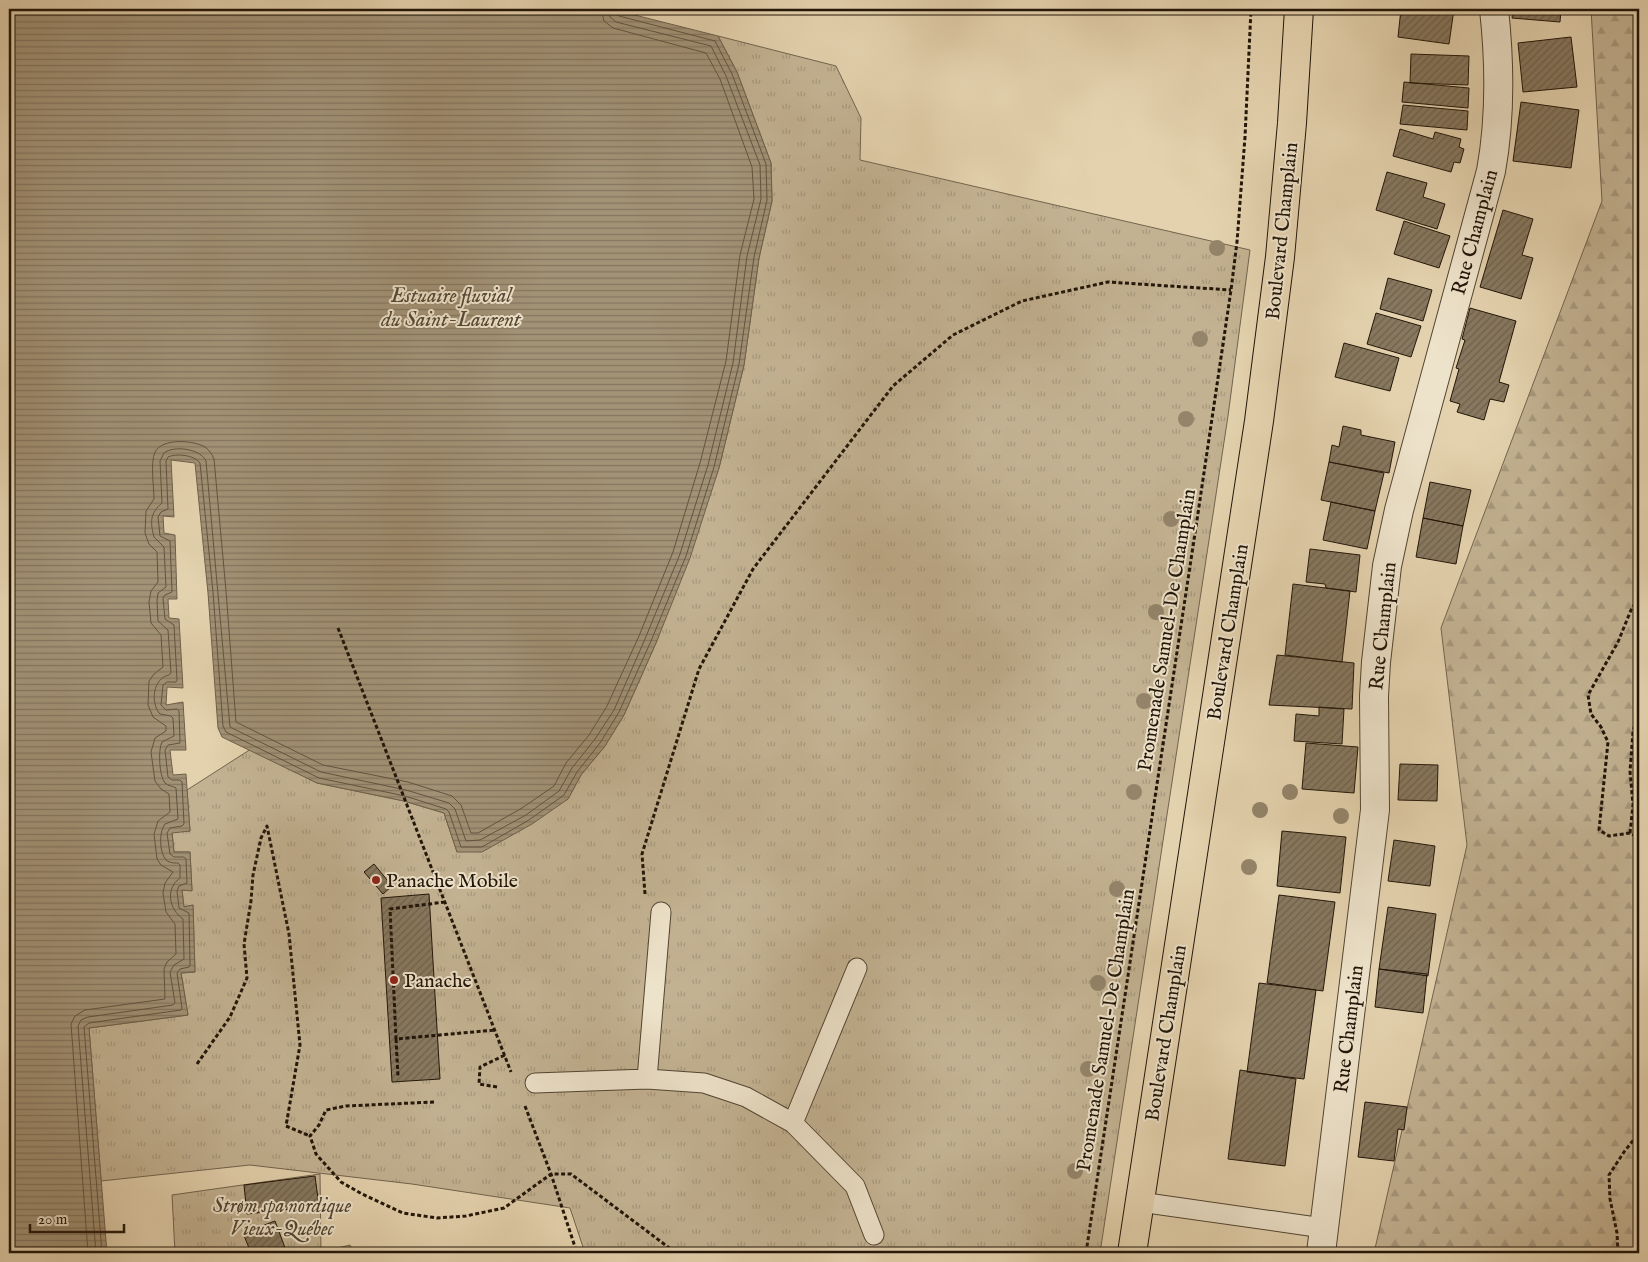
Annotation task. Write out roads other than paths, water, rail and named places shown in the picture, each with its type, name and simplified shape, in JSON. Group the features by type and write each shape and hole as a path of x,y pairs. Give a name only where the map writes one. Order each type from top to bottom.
{"main road":[{"name":"Boulevard Champlain","path":"1132,1253 1258,430 1273,320 1292,124 1299,9"}],"street":[{"name":"Rue Champlain","path":"1322,1241 1375,810 1374,696 1387,566 1399,510 1491,171 1496,143 1500,82 1494,9"}],"lane":[{"path":"647,1079 661,912"},
{"path":"793,1123 857,968"},
{"path":"535,1083 647,1079 704,1083 746,1097 793,1123 855,1186 874,1235"},
{"path":"1140,1202 1322,1241"}],"water":[{"name":"Estuaire fluvial du Saint-Laurent","path":"9,9 611,9 718,36 737,72 771,163 772,201 759,258 744,365 719,468 690,558 656,643 624,715 605,746 581,775 568,799 532,824 482,852 457,852 444,813 404,801 317,783 222,737 218,728 208,593 195,463 171,460 174,517 163,516 164,533 175,535 177,599 168,599 169,618 179,619 183,688 167,687 166,705 183,702 186,750 170,750 173,775 186,774 190,831 172,833 174,852 190,852 192,891 182,890 184,907 193,905 195,972 181,973 188,1015 89,1028 107,1253 9,1253"}],"place":[{"name":"Panache Mobile","path":"376,880"},
{"name":"Panache","path":"394,980"}],"park label":[{"name":"Strøm spa nordique Vieux-Québec","path":"282,1216"}]}
